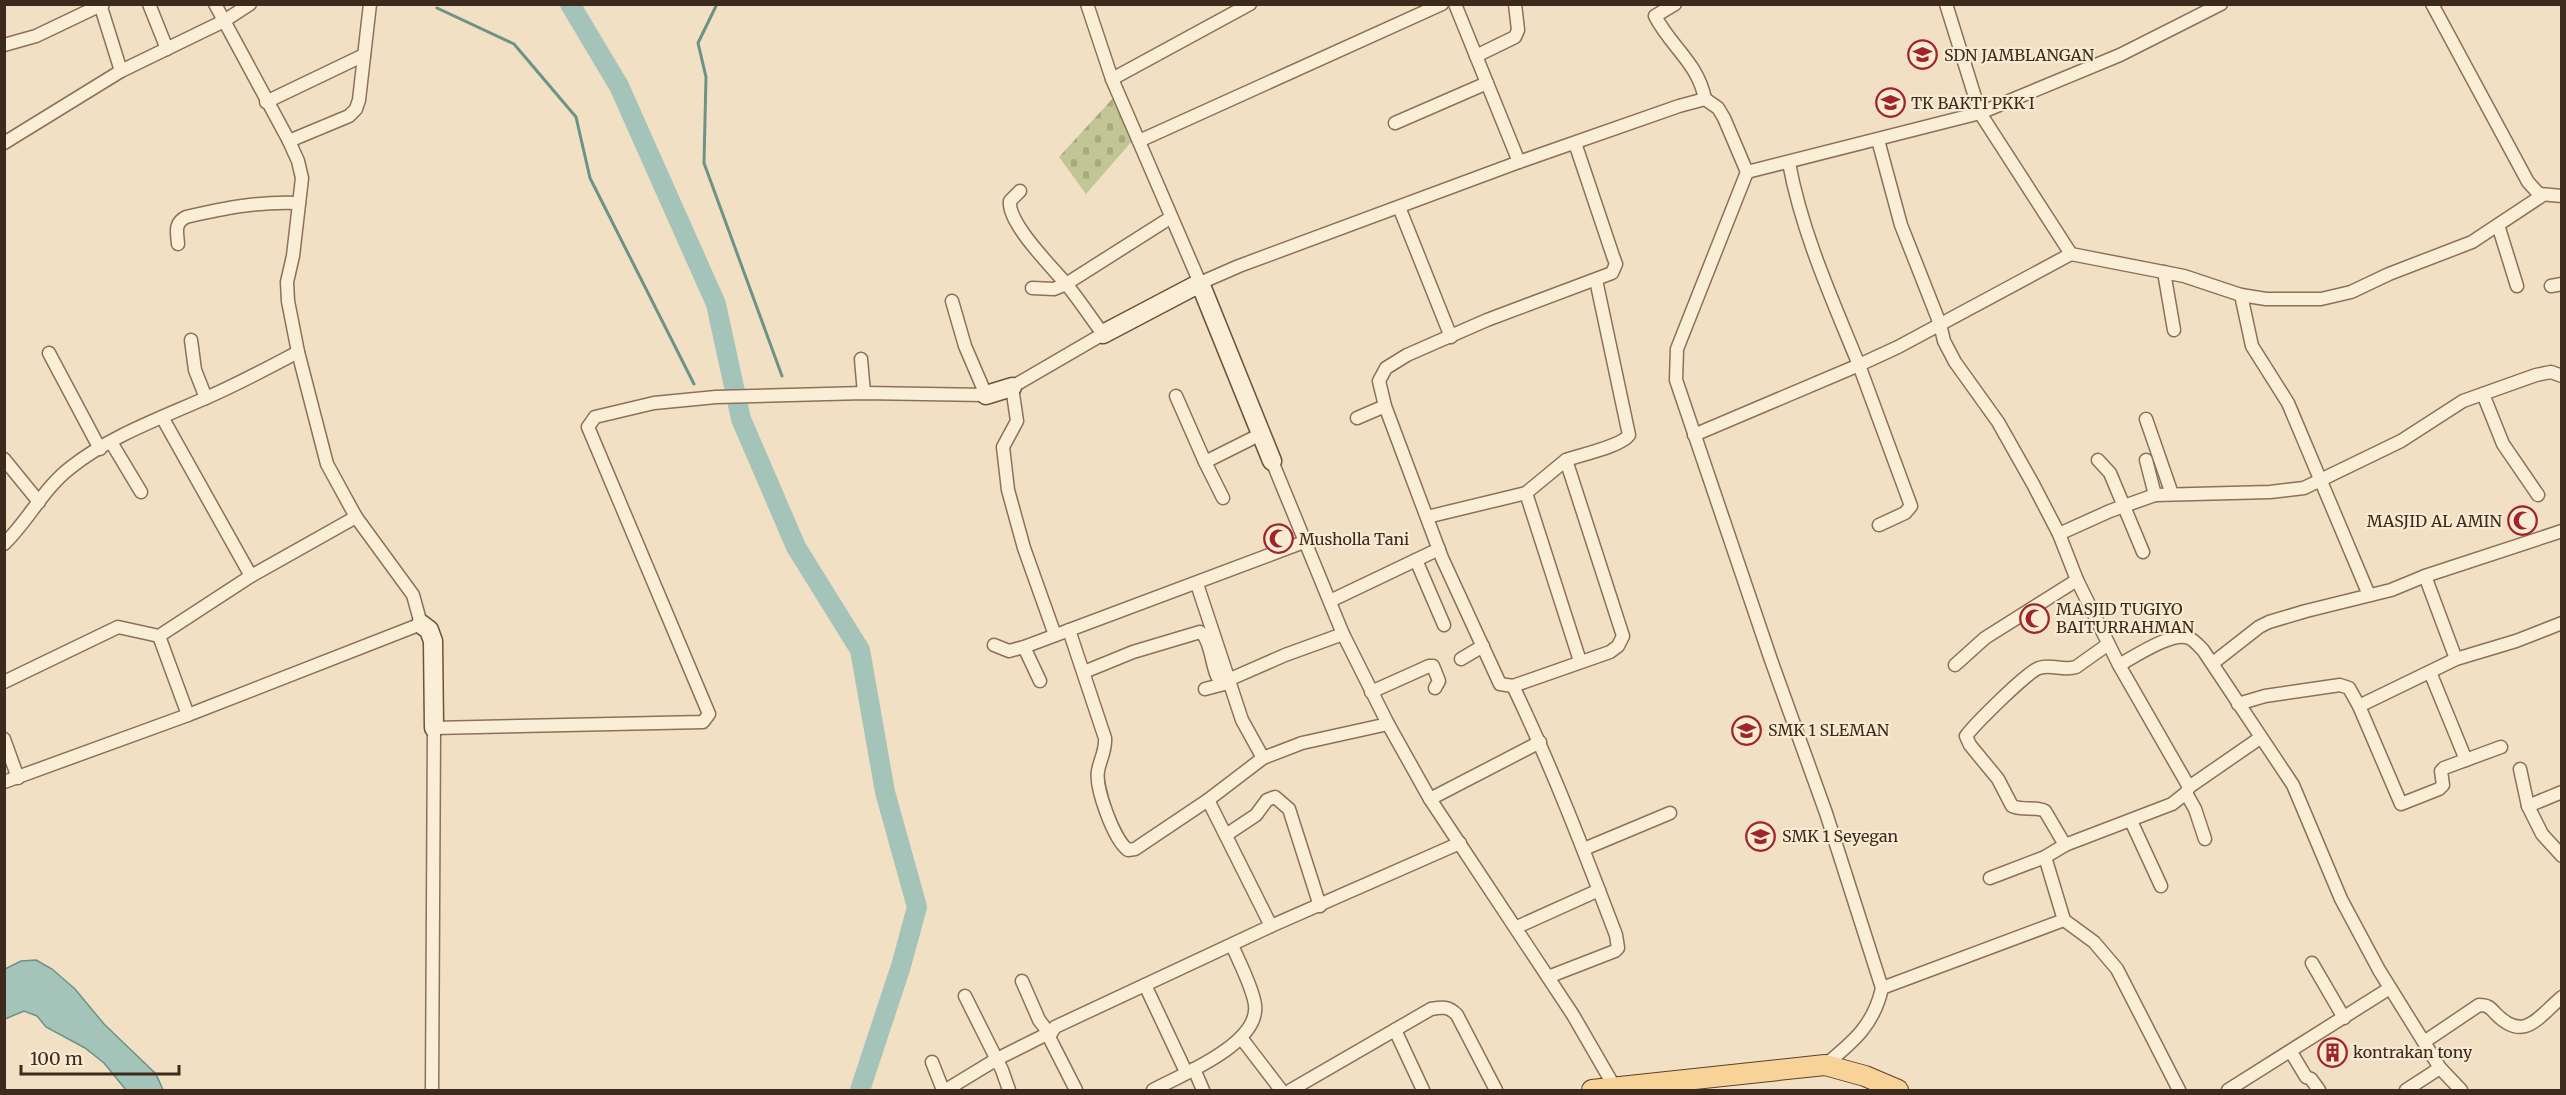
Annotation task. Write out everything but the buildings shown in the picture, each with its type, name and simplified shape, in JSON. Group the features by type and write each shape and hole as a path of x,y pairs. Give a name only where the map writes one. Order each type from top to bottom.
{"main road":[{"path":"1592,1090 1614,1086 1663,1087 1825,1065 1865,1076 1898,1090"}],"street":[{"path":"149,4 166,49"},
{"path":"215,4 289,141 302,177 287,282 288,301 298,352 327,464 356,517 413,595 421,624 429,630 433,641 435,728 432,1090"},
{"path":"4,143 121,71 224,21 250,4"},
{"path":"289,141 349,116 356,109 370,4"},
{"path":"1087,4 1112,79 1170,218 1200,283 1304,542 1343,634 1371,692 1430,799 1517,927 1573,1015 1614,1086"},
{"path":"1112,79 1250,4"},
{"path":"1139,141 1442,4"},
{"path":"1455,4 1519,162"},
{"path":"1476,56 1515,37 1518,30 1515,4"},
{"path":"1675,4 1653,10 1665,33 1702,82 1705,99"},
{"path":"1946,4 1980,113 2071,254"},
{"path":"1747,172 1980,113 2121,55 2221,4"},
{"path":"2432,4 2528,182 2536,192 2542,195 2562,196"},
{"path":"4,45 36,36 101,5 121,71"},
{"path":"266,102 364,56"},
{"path":"1395,123 1487,83"},
{"path":"435,728 703,722 707,719 709,714 588,427 589,421 595,417 644,405 716,397 864,393 986,395 1012,387 1103,334 1200,283 1239,266 1519,162 1705,99 1712,102 1724,118 1747,172 1677,349 1676,380 1771,660 1826,813 1882,988 1874,1015 1865,1029 1825,1065"},
{"path":"1878,140 1901,225 1940,324 1944,341 1955,362 1998,422 2059,534 2107,645 2188,790 2205,839"},
{"path":"1566,460 1623,636 1618,646 1610,652 1513,686 1500,684 1439,549 1385,406 1379,381 1386,368 1407,355 1527,304 1612,273 1616,264 1575,143"},
{"path":"1789,163 1794,192 1820,275 1859,364 1911,506 1905,513 1879,525"},
{"path":"1020,191 1010,201 1011,213 1042,257 1066,284 1103,334"},
{"path":"1694,435 1859,364 1940,324 2071,254 2196,279 2241,295 2309,300 2351,292 2389,274 2472,242 2542,195"},
{"path":"178,244 177,226 179,221 186,216 243,204 299,203"},
{"path":"1400,207 1451,338"},
{"path":"1032,288 1054,289 1066,284 1170,218"},
{"path":"2498,225 2517,286"},
{"path":"2164,272 2174,330"},
{"path":"1427,517 1526,493 1566,460 1626,440 1629,435 1596,280"},
{"path":"2241,295 2252,346 2288,403 2369,595"},
{"path":"952,301 965,346 986,395"},
{"path":"191,340 195,370 206,398"},
{"path":"4,544 26,522 39,502 70,468 111,442 298,352"},
{"path":"49,353 100,449"},
{"path":"861,359 864,393"},
{"path":"2059,534 2155,495 2288,491 2320,482 2400,441 2463,401 2536,375 2551,372 2562,376"},
{"path":"1012,387 1017,422 1003,447 1008,490 1024,548 1055,635"},
{"path":"2483,394 2503,444 2538,495"},
{"path":"1176,396 1223,498"},
{"path":"1357,418 1385,406"},
{"path":"162,417 251,576"},
{"path":"2146,419 2172,494"},
{"path":"1205,462 1261,434"},
{"path":"111,442 141,492"},
{"path":"4,459 39,502"},
{"path":"2098,460 2110,473 2143,552"},
{"path":"2146,460 2155,495"},
{"path":"1526,493 1580,661"},
{"path":"4,682 118,627 159,636 251,576 356,517"},
{"path":"2213,663 2259,627 2269,622 2306,610 2391,590 2425,576 2562,531"},
{"path":"994,645 1009,651 1024,647 1304,542"},
{"path":"1330,601 1439,549"},
{"path":"1416,560 1444,626"},
{"path":"2425,576 2456,659"},
{"path":"1955,665 1985,638 2077,580"},
{"path":"1197,584 1242,720 1263,758"},
{"path":"2360,706 2456,659 2516,641 2562,623"},
{"path":"4,782 188,715 421,624"},
{"path":"1069,630 1105,738 1104,754 1098,770 1103,804 1123,846 1128,850 1135,849 1208,800 1263,758 1302,743 1388,724"},
{"path":"1084,672 1133,652 1200,632 1205,636 1217,676 1228,681"},
{"path":"1205,689 1285,655 1343,634"},
{"path":"159,636 188,715"},
{"path":"2119,665 2169,638 2180,636 2195,642 2213,663 2260,738 2293,785 2341,899 2390,988 2440,1068 2461,1090"},
{"path":"2065,845 2045,811 2012,806 1998,779 1970,745 1966,736 2034,671 2050,666 2070,669 2076,667 2107,645"},
{"path":"1461,659 1483,646"},
{"path":"1024,647 1040,681"},
{"path":"1371,692 1429,666 1433,666 1437,671 1439,681 1435,688"},
{"path":"2430,672 2466,760"},
{"path":"2238,704 2265,696 2340,685 2349,688 2360,706 2401,804 2439,789 2443,785 2443,770 2501,747"},
{"path":"1513,686 1540,742 1584,849 1616,936 1617,948 1610,954 1548,977"},
{"path":"1990,878 2045,857 2065,845 2172,804 2260,738"},
{"path":"4,739 18,778"},
{"path":"1430,799 1540,742"},
{"path":"2520,769 2528,806 2542,834 2562,856"},
{"path":"2528,806 2562,792"},
{"path":"1226,835 1256,815 1267,800 1275,797 1281,800 1289,809 1320,906"},
{"path":"1208,800 1271,926"},
{"path":"1584,849 1670,813"},
{"path":"2131,821 2161,886"},
{"path":"932,1062 945,1090 997,1059 1049,1033 1055,1027 1271,926 1460,843"},
{"path":"2045,857 2064,920 2094,942 2117,969 2179,1090"},
{"path":"1517,927 1599,890"},
{"path":"1882,988 2064,920"},
{"path":"1153,1090 1190,1071 1242,1039 1254,1018 1256,1006 1232,945"},
{"path":"2312,963 2344,1018"},
{"path":"1022,981 1039,1020 1049,1033 1076,1090"},
{"path":"1145,985 1190,1071 1203,1090"},
{"path":"2228,1090 2390,988"},
{"path":"965,996 997,1059 1009,1090"},
{"path":"2424,1042 2479,1005 2489,1007 2505,1023 2519,1029 2526,1027 2562,997"},
{"path":"1299,1089 1431,1009 1447,1007 1457,1015 1496,1090"},
{"path":"1395,1030 1423,1090"},
{"path":"1242,1039 1281,1090"},
{"path":"2291,1052 2306,1077 2311,1079 2319,1090"},
{"path":"2406,1090 2440,1068"},
{"path":"2306,1077 2305,1082 2311,1090"}],"green space":[{"path":"1115,96 1133,140 1086,194 1059,157"}],"water":[{"path":"36,960 52,969 75,989 104,1024 156,1074 163,1090 126,1090 104,1063 85,1048 46,1027 37,1016 24,1011 5,1019 5,969 21,961"}],"waterway":[{"path":"570,4 619,86 716,304 741,419 796,547 860,650 885,792 917,907 901,966 860,1090"},
{"path":"717,4 698,43 706,77 704,163 782,376"},
{"path":"437,8 514,44 576,117 590,178 694,384"}],"place":[{"name":"SDN JAMBLANGAN","path":"1923,55"},
{"name":"TK BAKTI PKK I","path":"1890,103"},
{"name":"MASJID AL AMIN","path":"2523,521"},
{"name":"Musholla Tani","path":"1278,539"},
{"name":"MASJID TUGIYO BAITURRAHMAN","path":"2035,618"},
{"name":"SMK 1 SLEMAN","path":"1747,730"},
{"name":"SMK 1 Seyegan","path":"1761,836"},
{"name":"kontrakan tony","path":"2332,1052"}]}
